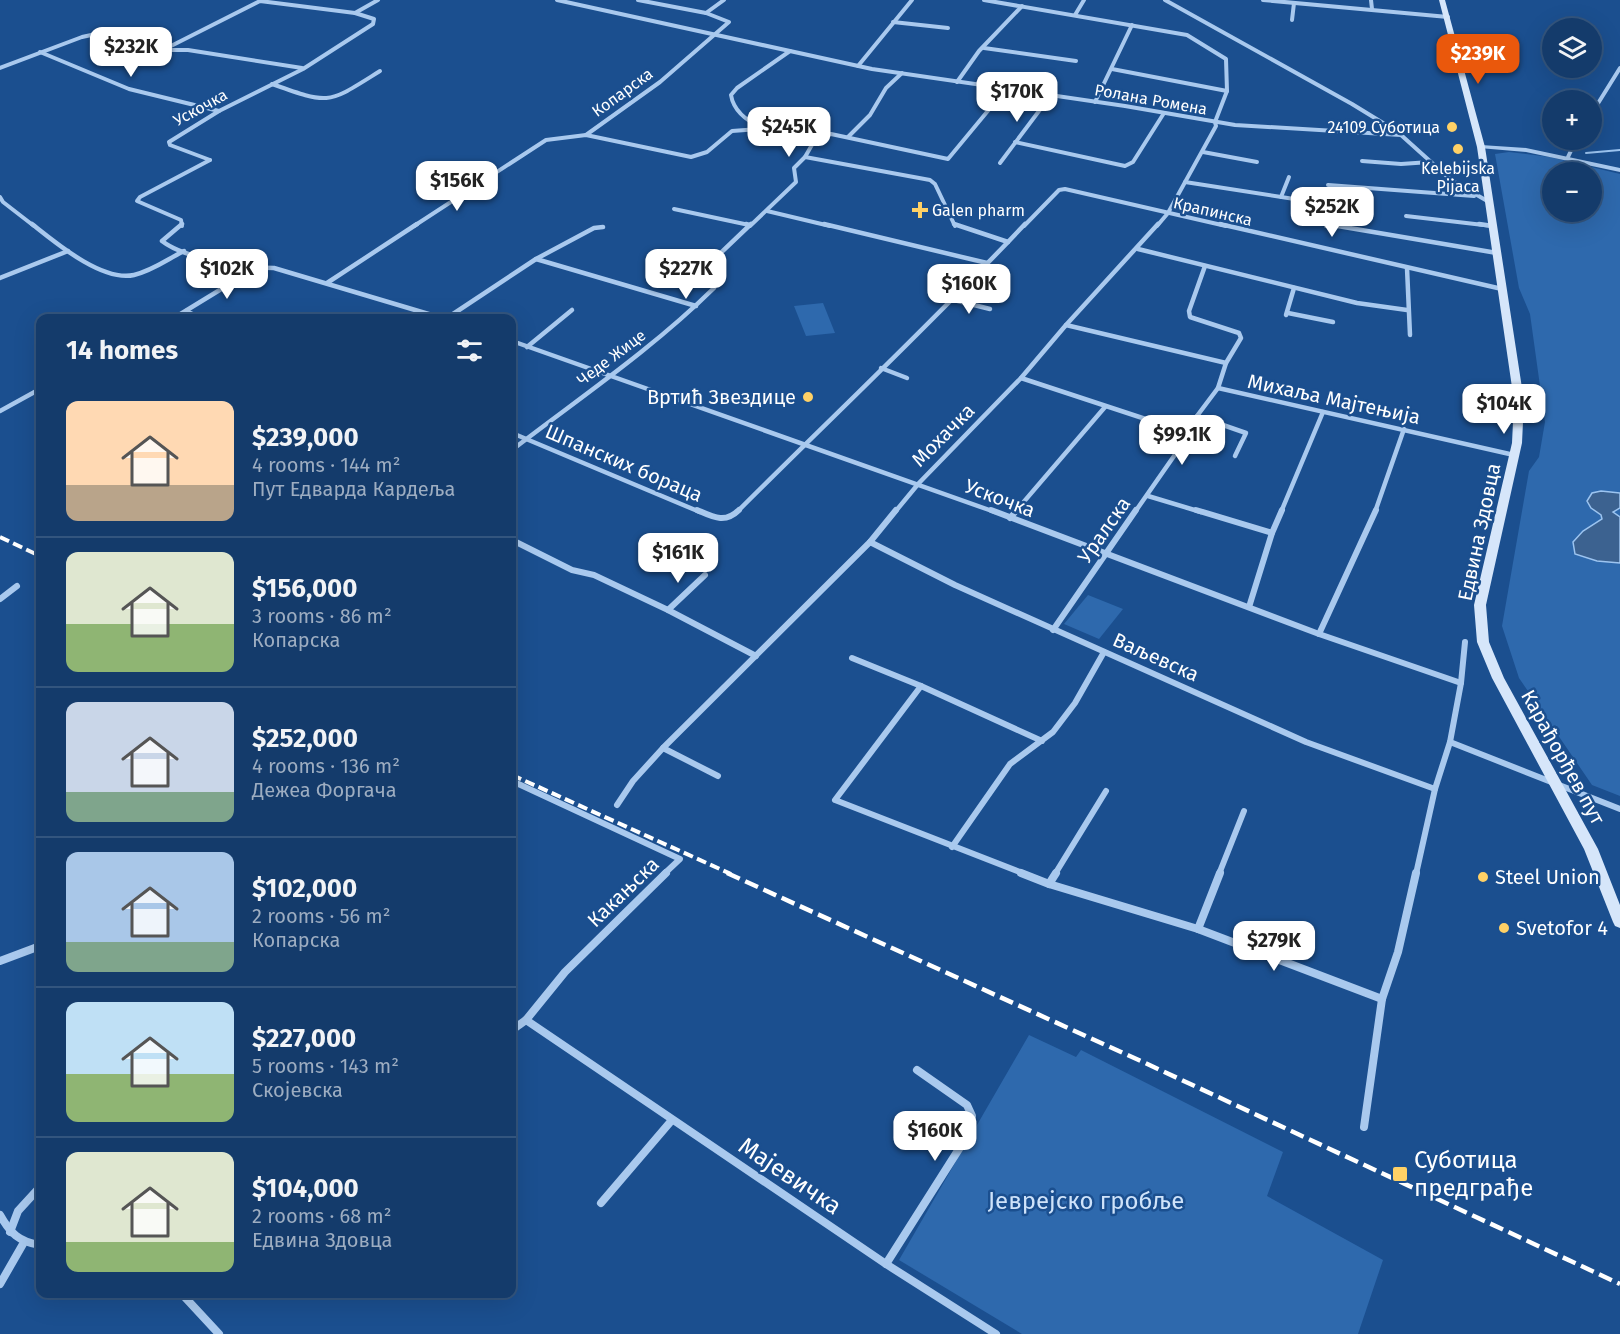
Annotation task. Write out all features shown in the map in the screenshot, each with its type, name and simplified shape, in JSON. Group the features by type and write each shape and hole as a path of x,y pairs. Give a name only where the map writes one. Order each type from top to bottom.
{"main road":[{"name":"Едвина Здовца","path":"1442,0 1481,147 1519,401 1520,421 1514,455 1480,605 1484,642 1498,678"},
{"name":"Карађорђев пут","path":"1498,678 1558,786 1595,859 1620,921"}],"street":[{"path":"165,49 260,2 273,1 355,13 378,0"},
{"name":"Ролана Ромена","path":"557,0 715,36 902,74 1051,95 1215,122 1260,127 1401,135"},
{"path":"638,0 706,13 729,22 715,36"},
{"path":"706,13 724,0"},
{"path":"858,66 912,0"},
{"path":"984,0 1187,35 1226,59 1227,91 1112,69"},
{"path":"1075,15 1084,0"},
{"path":"1165,0 1352,104 1401,135 1430,162 1474,196 1489,202"},
{"path":"1263,0 1448,17"},
{"path":"1371,0 1372,9"},
{"path":"1292,20 1294,3"},
{"path":"957,82 979,51 1022,6"},
{"name":"Ускочка","path":"355,13 374,21 354,38 303,69 219,111 169,142 170,145 210,160 137,201 181,220 182,226 162,241 184,251 239,267 273,268 428,314"},
{"path":"893,22 948,28"},
{"path":"1095,102 1132,25"},
{"path":"0,68 82,37 96,34 149,50 188,50 303,69"},
{"name":"Копарска","path":"327,284 546,140 586,135 660,82 715,36"},
{"path":"984,48 1076,60"},
{"path":"759,129 734,104 731,95 747,79 790,51"},
{"path":"40,52 129,89 219,111"},
{"path":"1602,97 1620,68"},
{"path":"272,84 317,100 327,99 380,71"},
{"path":"848,137 870,115 886,88 902,74"},
{"path":"674,209 748,225 796,182 794,168 805,157 818,136 824,134 848,137 948,159 1006,89"},
{"name":"Мохачка","path":"617,805 633,781 663,748 870,542 919,483 1021,378 1066,325 1138,249 1168,213 1203,153 1216,126 1215,122 1227,91"},
{"path":"1000,164 1051,95"},
{"path":"1015,142 1125,166 1133,162 1164,113"},
{"path":"586,135 691,157 707,153 732,131 759,129 787,138 813,142"},
{"path":"178,148 185,132"},
{"path":"1481,147 1526,150 1568,157 1620,170"},
{"path":"1568,157 1571,150"},
{"path":"1203,153 1257,162"},
{"path":"805,157 930,180 955,226 1008,242 954,300 881,368 807,444"},
{"path":"1362,161 1401,164 1430,162"},
{"path":"1281,197 1290,177"},
{"path":"1185,182 1320,203 1326,226 1381,233 1497,254"},
{"path":"1328,184 1474,196"},
{"name":"Крапинска","path":"1008,242 1059,190 1070,190 1502,289"},
{"path":"0,197 3,202 68,251 111,273 128,276 141,273 184,251"},
{"path":"767,210 987,263"},
{"path":"1406,216 1493,226"},
{"name":"Чеде Жице","path":"516,447 696,306 714,288 705,280 706,267 748,225"},
{"path":"453,314 536,259 594,228 603,227"},
{"path":"1138,249 1357,303 1407,310"},
{"path":"0,278 68,251"},
{"path":"536,259 696,306"},
{"name":"Уралска","path":"1053,630 1181,446 1185,432 1218,388 1226,363 1241,338 1239,333 1190,317 1189,311 1205,266"},
{"path":"228,287 239,267"},
{"path":"1407,268 1407,310 1410,335"},
{"path":"181,314 255,269"},
{"path":"1294,288 1287,314 1333,322"},
{"path":"954,300 990,309"},
{"path":"527,346 572,310"},
{"path":"186,311 192,314"},
{"path":"1066,325 1226,363"},
{"name":"Ускочка","path":"516,342 919,483 1319,634 1461,683"},
{"path":"881,368 907,378"},
{"path":"1021,378 1185,432"},
{"name":"Михаља Мајтењија","path":"1218,388 1514,455"},
{"path":"0,411 36,391"},
{"path":"1010,518 1105,406"},
{"path":"1249,607 1272,533 1323,412"},
{"path":"1197,416 1246,433 1235,456"},
{"path":"1319,634 1378,507 1404,429"},
{"name":"Шпанских бораца","path":"516,434 718,519 732,517 807,444"},
{"path":"1148,496 1272,533"},
{"path":"516,542 572,570 594,575 668,610 756,656"},
{"name":"Ваљевска","path":"870,542 955,585 1053,630 1306,742 1435,789"},
{"path":"668,610 705,574"},
{"path":"0,599 17,586"},
{"path":"1364,1127 1382,999 1398,952 1435,789 1450,742 1461,683 1465,642"},
{"path":"952,847 1010,764 1053,732 1075,703 1104,652"},
{"path":"852,658 921,686 1042,741"},
{"path":"921,686 835,800 1049,884 1198,929 1382,999"},
{"path":"1450,742 1620,809"},
{"path":"663,748 718,776"},
{"name":"Какањска","path":"516,783 680,859 565,972 526,1020 516,1027"},
{"path":"1049,884 1106,791"},
{"path":"1198,929 1244,811"},
{"path":"0,961 36,948"},
{"name":"Мајевичка","path":"526,1020 886,1264 996,1334"},
{"path":"886,1264 971,1130 972,1116 967,1105 917,1070"},
{"path":"601,1203 672,1120"},
{"path":"10,1232 18,1211 36,1191"},
{"path":"0,1215 10,1232 23,1244 36,1245"},
{"path":"0,1284 23,1244"},
{"path":"186,1298 219,1334"}],"green space":[{"path":"1509,152 1571,162 1542,162 1542,222 1602,222 1602,170 1620,174 1620,796 1592,785 1519,678 1502,626 1529,471 1539,457 1545,422 1530,314 1519,288 1495,154"},
{"path":"823,303 835,333 806,336 794,306"},
{"path":"1088,595 1123,609 1099,639 1064,624"},
{"name":"Јеврејско гробље","path":"1029,1035 1076,1057 1081,1050 1283,1152 1267,1196 1383,1260 1358,1334 1022,1334 899,1260"}],"shaded area":[{"path":"1601,491 1620,493 1620,508 1613,512 1620,517 1620,563 1597,561 1575,554 1573,542 1583,531 1602,519 1587,501 1592,493"}],"waterway":[{"path":"1586,153 1620,150"}],"railway":[{"path":"0,537 36,554"},
{"path":"516,777 731,874"},
{"path":"727,873 1143,1062 1620,1284"}],"place":[{"name":"24109 Суботица","path":"1452,127"},
{"name":"Kelebijska Pijaca","path":"1458,149"},
{"name":"Galen pharm","path":"920,210"},
{"name":"Вртић Звездице","path":"808,397"},
{"name":"Steel Union","path":"1483,877"},
{"name":"Svetofor 4","path":"1504,928"},
{"name":"Суботица предграђе","path":"1400,1174"}]}
